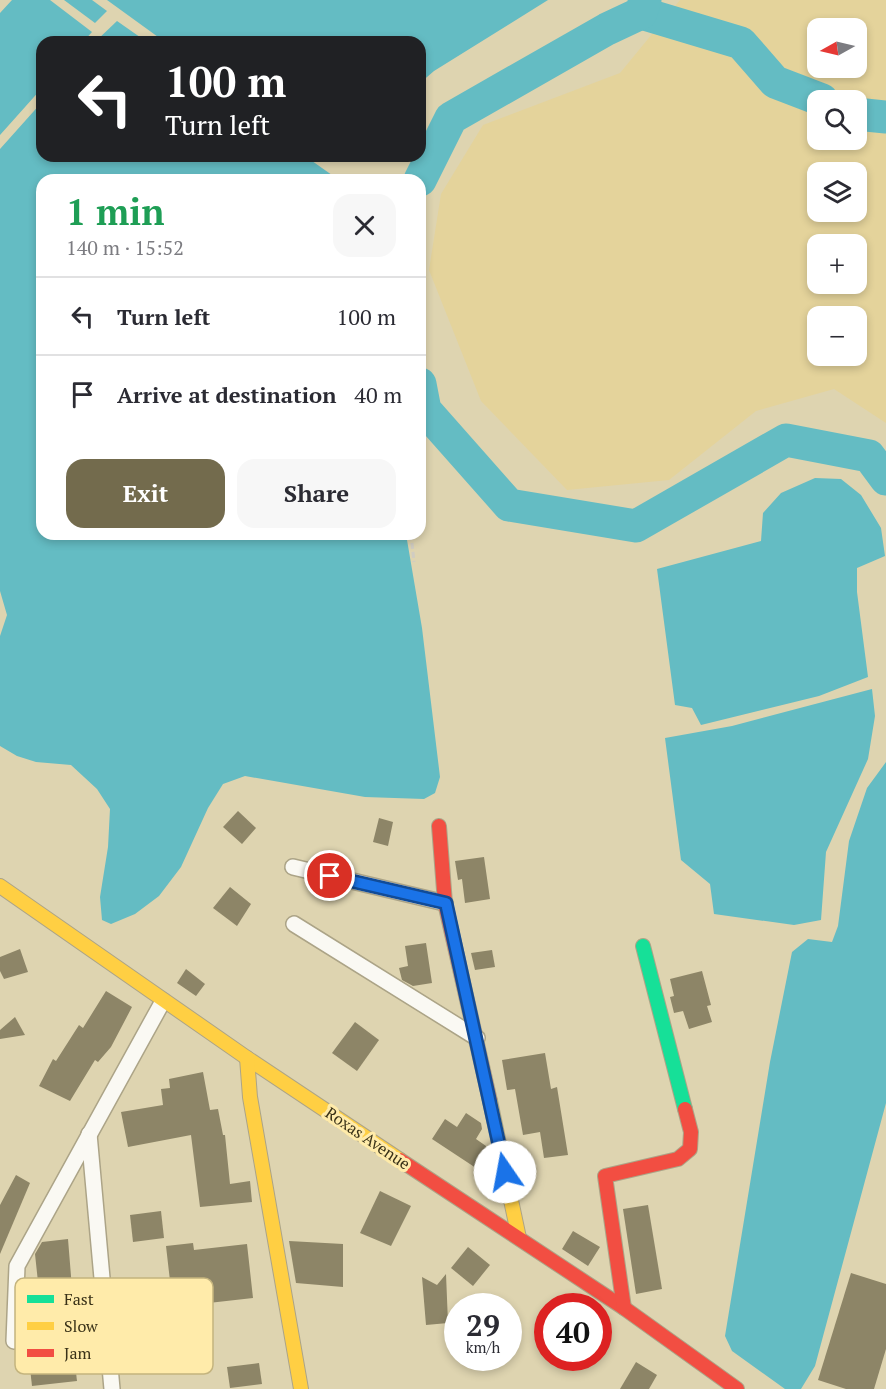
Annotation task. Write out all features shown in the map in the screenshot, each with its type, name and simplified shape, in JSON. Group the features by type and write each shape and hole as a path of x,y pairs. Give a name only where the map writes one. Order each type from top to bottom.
{"street":[{"path":"439,826 446,903 519,1238"},
{"path":"293,867 446,903"},
{"name":"Roxas Avenue","path":"0,886 247,1058 624,1308 737,1389"},
{"path":"294,924 477,1038"},
{"path":"624,1308 605,1176 678,1159 690,1149 691,1132 644,946"},
{"path":"17,1278 17,1266 163,1001"},
{"path":"247,1058 250,1097 301,1389"},
{"path":"90,1134 102,1278"},
{"path":"14,1341 15,1316"},
{"path":"111,1374 112,1389"}],"path":[{"path":"412,540 414,562"}],"shaded area":[{"path":"680,0 886,0 886,423 834,389 756,411 669,480 567,490 481,401 429,270 441,194 483,125 620,73"}],"water":[{"path":"12,0 50,0 92,32 88,36 36,36 36,95 0,135 0,13"},
{"path":"64,0 92,0 107,11 95,23"},
{"path":"107,0 548,0 426,78 426,36 157,36"},
{"path":"117,21 138,36 101,36"},
{"path":"36,109 36,162 314,162 330,174 36,174 36,540 407,540 422,628 440,777 435,793 424,799 365,797 245,776 223,784 208,808 181,867 159,896 135,914 111,924 102,920 100,897 108,847 110,809 97,789 71,765 36,762 17,756 0,746 0,636 7,615 0,591 0,149"},
{"path":"815,478 841,479 861,495 881,528 885,556 857,568 857,592 868,677 819,696 701,725 692,708 675,705 657,569 761,541 763,513 781,493"},
{"path":"872,689 875,716 868,759 826,852 821,920 794,925 714,914 710,884 681,860 665,738 732,726"},
{"path":"886,762 886,1103 815,1366 801,1389 785,1389 732,1351 725,1336 770,1062 792,952 808,939 832,942 838,926 849,841 867,788"}],"building":[{"path":"238,811 256,828 242,844 223,827"},
{"path":"379,818 393,822 388,846 373,842"},
{"path":"484,857 490,899 465,903 462,879 458,880 455,861"},
{"path":"230,887 251,904 237,926 213,908"},
{"path":"426,943 432,983 413,986 402,980 399,968 408,966 405,946"},
{"path":"20,949 28,972 4,979 0,971 0,957"},
{"path":"492,950 495,967 475,970 471,953"},
{"path":"186,969 205,984 196,996 177,983"},
{"path":"702,971 711,1005 707,1006 712,1022 689,1029 683,1011 674,1013 670,997 674,996 670,979"},
{"path":"106,991 132,1007 111,1047 98,1062 95,1060 70,1101 39,1086 53,1059 56,1061 79,1025 83,1028"},
{"path":"15,1017 25,1035 0,1039 0,1030"},
{"path":"355,1022 379,1040 357,1071 332,1053"},
{"path":"545,1053 551,1089 557,1087 568,1155 544,1158 540,1132 523,1135 515,1089 507,1090 502,1060"},
{"path":"203,1072 210,1110 218,1109 223,1135 225,1135 230,1184 250,1181 252,1202 200,1207 191,1135 128,1147 121,1112 163,1105 161,1089 170,1088 169,1079"},
{"path":"466,1113 481,1123 482,1129 476,1139 486,1146 487,1151 476,1168 432,1139 445,1119 457,1127"},
{"path":"16,1175 30,1183 0,1254 0,1205"},
{"path":"380,1191 411,1206 391,1246 360,1233"},
{"path":"648,1205 662,1289 636,1294 623,1209"},
{"path":"161,1211 164,1238 133,1242 130,1215"},
{"path":"573,1231 600,1247 588,1266 562,1249"},
{"path":"68,1239 71,1278 38,1278 35,1254 42,1242"},
{"path":"289,1241 343,1244 343,1287 296,1283"},
{"path":"193,1243 194,1250 247,1244 253,1298 213,1302 213,1278 170,1278 166,1246"},
{"path":"468,1247 490,1265 473,1286 451,1268"},
{"path":"851,1273 886,1284 886,1349 874,1389 846,1389 818,1380"},
{"path":"446,1274 444,1323 426,1325 422,1277 437,1285"},
{"path":"636,1362 657,1375 649,1389 620,1389"},
{"path":"259,1363 262,1384 230,1388 227,1367"},
{"path":"31,1374 76,1374 77,1381 32,1386"}],"waterway":[{"path":"423,174 451,118 607,29 641,13 645,0"},
{"path":"641,13 741,43 775,82 807,94"},
{"path":"867,115 886,117"},
{"path":"426,411 509,505 636,526 786,440 869,456 886,479"}],"traffic: fast":[{"path":"643,946 685,1109"}],"traffic: slow":[{"path":"0,886 247,1058 400,1160"},
{"path":"247,1058 250,1097 301,1389"},
{"path":"490,1101 519,1238"}],"traffic: jam":[{"path":"439,826 445,903 490,1101"},
{"path":"624,1308 605,1176 678,1159 690,1149 691,1132 685,1109"},
{"path":"400,1160 624,1308 737,1389"}],"route":[{"path":"330,876 446,903 505,1172"}]}
